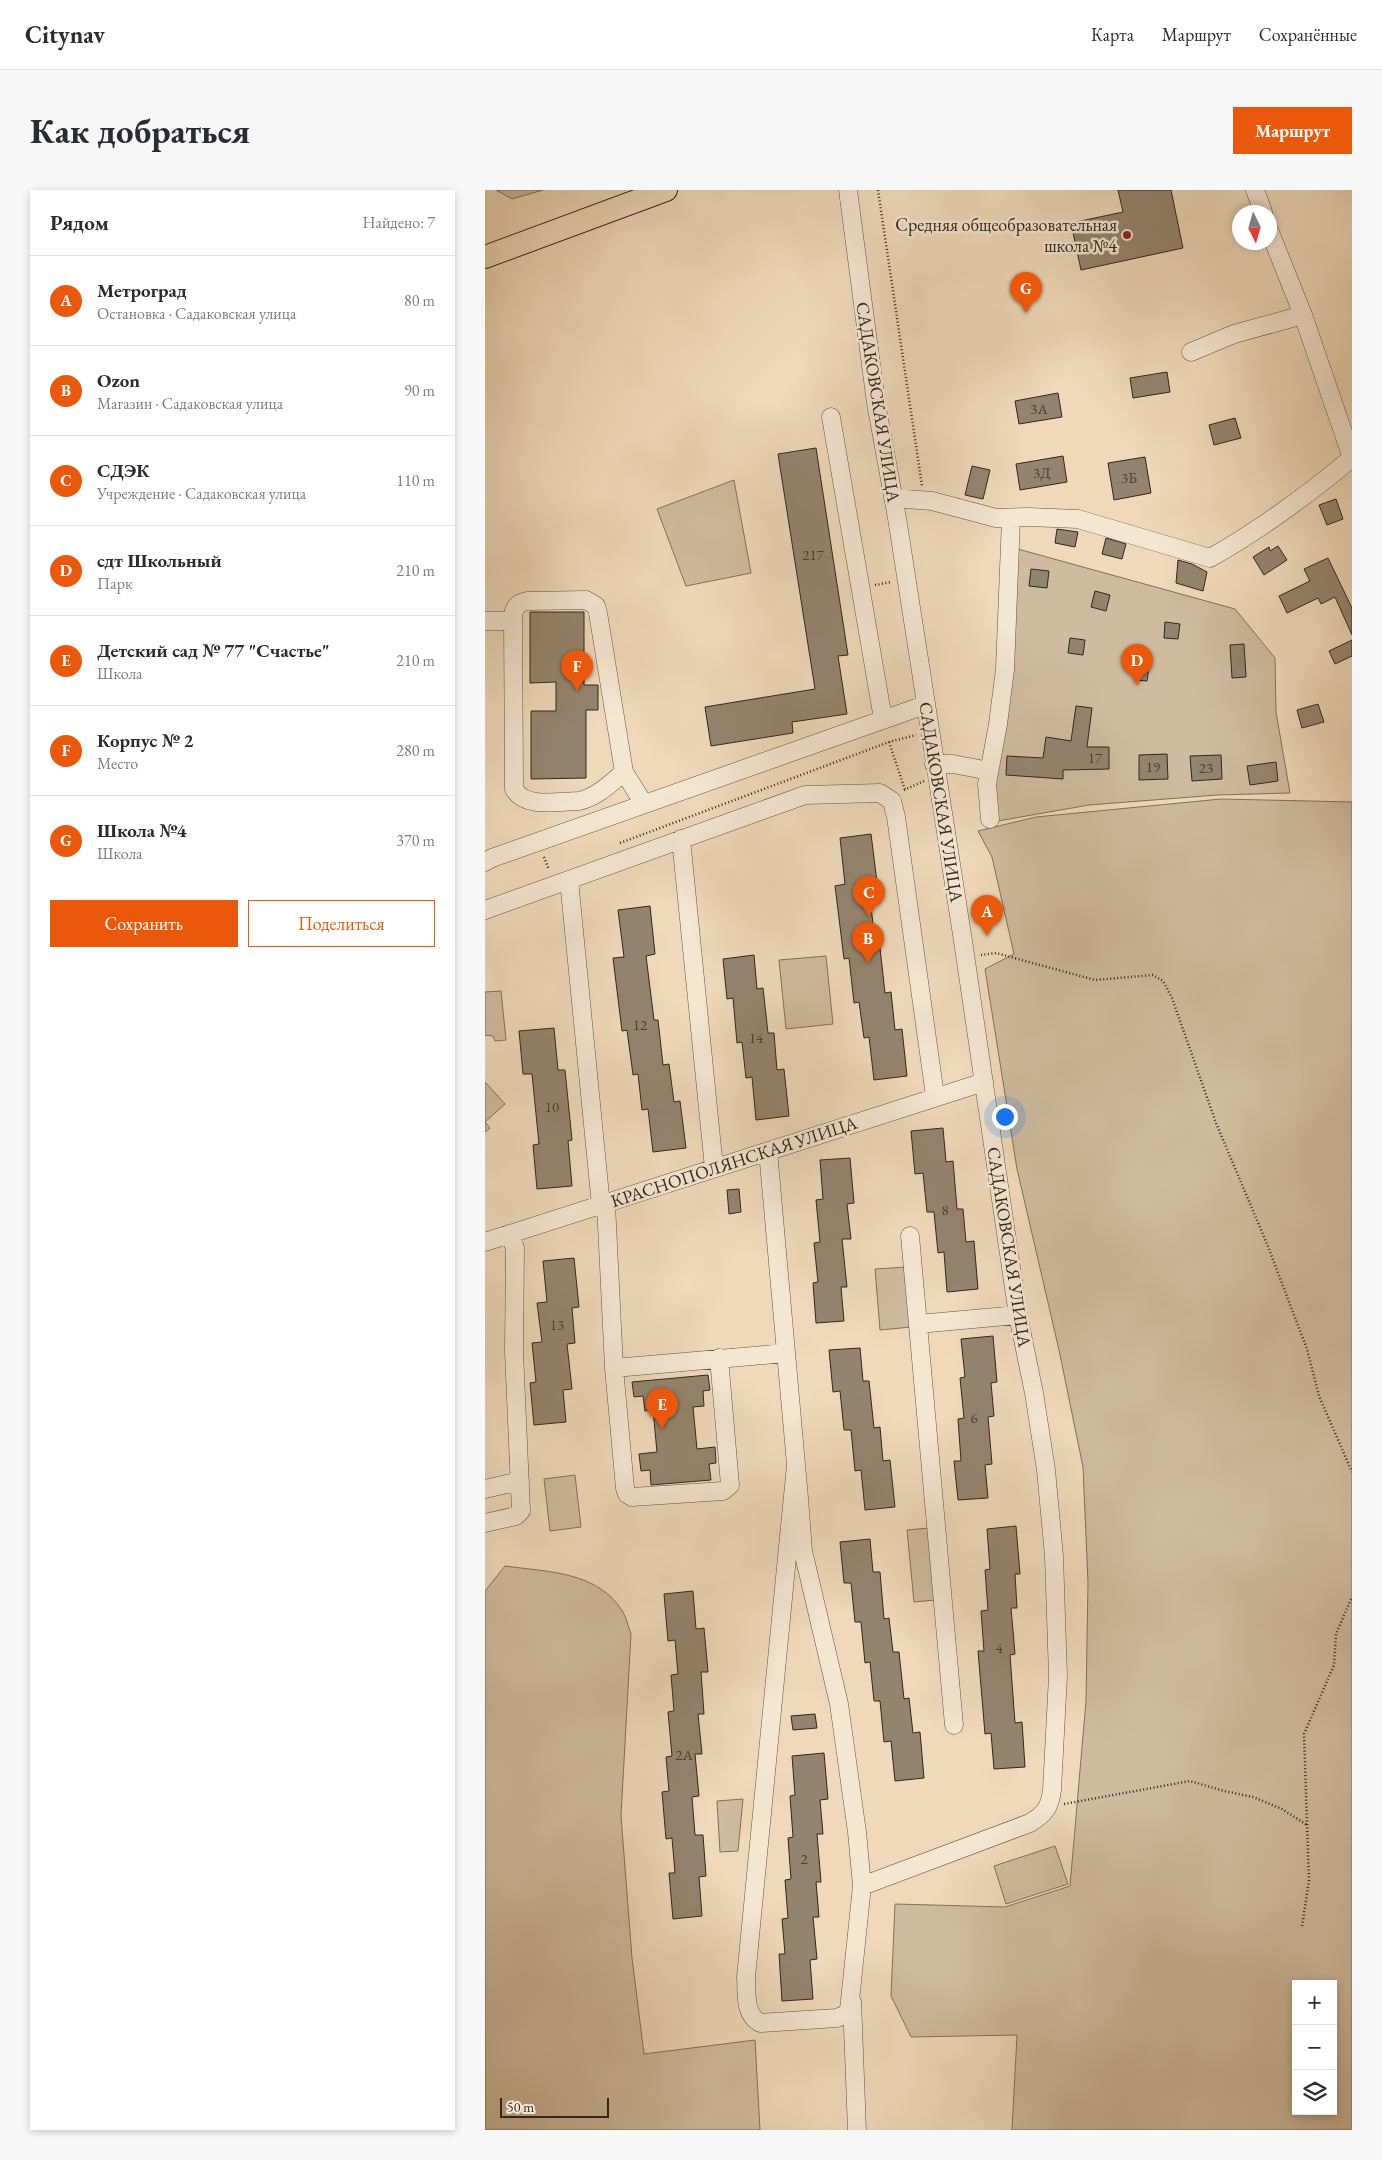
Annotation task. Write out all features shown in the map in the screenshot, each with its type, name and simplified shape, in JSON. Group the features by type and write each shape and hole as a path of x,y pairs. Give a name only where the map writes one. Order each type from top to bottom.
{"main road":[{"path":"485,257 666,190"}],"street":[{"name":"САДАКОВСКАЯ УЛИЦА","path":"848,190 863,311 965,956 1018,1314 1034,1393 1046,1470 1054,1556 1058,1676 1050,1804"},
{"path":"1255,190 1261,205"},
{"path":"1265,205 1266,190"},
{"path":"893,498 924,500 996,518 1028,517 1077,520 1209,558 1246,538 1303,499 1352,458 1303,316 1277,250"},
{"path":"1191,352 1233,334 1303,316"},
{"path":"831,417 883,719"},
{"path":"990,819 987,784 1005,669 1011,519"},
{"path":"625,772 597,795 579,801 529,802 518,795 514,789 513,621 515,608 519,603 527,601 586,600 596,606 625,772 645,804"},
{"path":"485,621 513,621"},
{"path":"487,855 538,841 925,705"},
{"path":"934,764 953,764 989,771"},
{"path":"485,910 805,794 880,793 889,798 894,806 896,817 935,1096"},
{"path":"681,839 714,1168"},
{"path":"562,882 604,1205 614,1368 625,1488 627,1494 632,1498 723,1491 730,1486 719,1358"},
{"name":"КРАСНОПОЛЯНСКАЯ УЛИЦА","path":"485,1242 604,1205 935,1096 984,1082"},
{"path":"768,1151 802,1545 839,1704 850,1770 862,1886 852,2001 857,2130"},
{"path":"485,1523 519,1514 521,1511 514,1352 515,1248 509,1234"},
{"path":"910,1236 954,1725"},
{"path":"918,1324 1018,1314"},
{"path":"614,1368 786,1353"},
{"path":"796,1465 746,1977 749,2010 753,2019 760,2023 837,2018 849,2010 852,2001"},
{"path":"485,1489 520,1480"},
{"path":"862,1886 1030,1823 1042,1816 1050,1804"}],"path":[{"path":"878,190 924,500"},
{"path":"860,588 895,581"},
{"path":"613,846 889,742 929,732"},
{"path":"889,742 905,790"},
{"path":"538,841 562,882"},
{"path":"965,956 996,953 1095,980 1153,975 1163,981 1173,998 1216,1123 1274,1262 1307,1349 1319,1396 1352,1472"},
{"path":"1302,1926 1309,1881 1304,1734 1334,1665 1336,1634 1352,1597"},
{"path":"1050,1804 1071,1804 1190,1780 1224,1791 1253,1797 1283,1809 1307,1825"}],"shaded area":[{"path":"496,190 543,190 512,199"},
{"path":"734,480 751,573 686,586 657,509"},
{"path":"1007,546 1235,609 1275,658 1276,712 1290,793 1217,795 1089,805 992,822"},
{"path":"1221,799 1352,802 1352,2130 1012,2130 1017,2035 911,2037 891,1996 895,1904 1005,1907 1070,1886 1086,1701 1088,1582 1083,1467 1059,1350 1017,1169 985,969 1014,954 992,857 978,831 1036,817"},
{"path":"826,956 833,1024 786,1029 779,960"},
{"path":"501,991 506,1040 495,1041 493,1036 485,1035 485,992"},
{"path":"485,1082 505,1104 485,1122"},
{"path":"485,1122 490,1128 485,1132"},
{"path":"906,1267 911,1327 880,1330 875,1269"},
{"path":"575,1475 581,1527 550,1531 544,1479"},
{"path":"929,1528 935,1600 914,1602 907,1530"},
{"path":"505,1566 554,1572 586,1581 600,1588 612,1598 623,1612 631,1634 621,1816 632,1958 644,2054 755,2040 760,2130 485,2130 485,1591"},
{"path":"743,1799 738,1851 720,1852 717,1801"},
{"path":"1055,1846 1068,1884 1006,1904 994,1866"}],"building":[{"name":"Средняя общеобразовательная школа №4","path":"1118,190 1171,190 1183,248 1081,270 1071,223 1123,212"},
{"path":"1167,372 1170,392 1133,398 1130,378"},
{"path":"1058,393 1062,417 1019,424 1015,401"},
{"path":"1235,418 1241,438 1214,445 1209,425"},
{"path":"816,448 848,655 838,656 847,714 792,722 793,733 711,746 705,707 815,689 778,454"},
{"path":"1063,456 1067,482 1020,490 1016,464"},
{"path":"1145,457 1151,493 1114,500 1108,463"},
{"path":"972,466 990,470 983,499 965,495"},
{"path":"1336,499 1343,519 1327,525 1319,505"},
{"path":"1057,529 1078,532 1075,547 1055,543"},
{"path":"1106,538 1126,544 1122,559 1102,554"},
{"path":"1278,546 1287,560 1264,575 1253,557 1269,547 1270,551"},
{"path":"1328,558 1352,608 1352,635 1335,597 1321,604 1318,598 1287,613 1279,596 1310,581 1304,569"},
{"path":"1178,560 1192,564 1207,572 1203,591 1176,583"},
{"path":"1031,569 1049,571 1047,588 1029,586"},
{"path":"1095,591 1110,595 1106,611 1091,607"},
{"path":"530,612 584,612 584,685 598,685 598,710 586,710 586,778 531,779 531,711 556,711 556,682 530,683"},
{"path":"1165,622 1180,624 1178,639 1164,638"},
{"path":"1070,638 1085,640 1083,655 1068,653"},
{"path":"1352,640 1352,656 1335,664 1329,651"},
{"path":"1244,644 1246,677 1232,678 1230,645"},
{"path":"1137,664 1149,666 1147,681 1135,680"},
{"path":"1318,704 1324,722 1302,728 1297,710"},
{"path":"1076,706 1092,708 1087,747 1109,747 1109,769 1063,770 1063,779 1006,775 1007,756 1043,758 1046,737 1071,741"},
{"path":"1167,754 1168,779 1139,780 1139,755"},
{"path":"1221,755 1222,779 1192,781 1190,756"},
{"path":"1276,762 1278,781 1250,785 1247,766"},
{"path":"871,834 877,882 868,883 876,948 880,948 885,993 891,992 895,1030 902,1029 907,1076 874,1080 869,1037 864,1038 859,1002 854,1003 849,958 844,959 835,886 845,884 840,838"},
{"path":"650,906 655,954 646,956 654,1020 658,1020 663,1065 669,1064 674,1102 680,1101 686,1148 653,1152 648,1109 642,1110 638,1074 633,1075 627,1030 622,1031 613,958 624,957 618,910"},
{"path":"754,955 757,989 763,988 768,1033 774,1033 777,1070 784,1069 789,1116 756,1120 752,1077 746,1078 742,1042 737,1043 733,998 727,999 723,959"},
{"path":"554,1028 558,1070 565,1070 572,1140 568,1141 572,1186 537,1189 533,1145 539,1144 532,1074 523,1074 519,1031"},
{"path":"943,1128 946,1162 953,1161 957,1209 963,1209 966,1242 974,1241 978,1289 947,1292 944,1252 938,1253 934,1212 927,1212 923,1173 915,1174 911,1131"},
{"path":"850,1158 854,1203 847,1204 851,1239 842,1239 847,1287 841,1287 844,1321 816,1323 813,1283 818,1282 814,1243 820,1242 816,1200 823,1199 820,1160"},
{"path":"739,1189 741,1212 729,1214 727,1190"},
{"path":"574,1258 579,1307 572,1308 575,1343 567,1344 572,1389 563,1390 566,1422 534,1425 530,1383 536,1382 532,1343 542,1342 537,1303 547,1302 543,1261"},
{"path":"993,1336 997,1382 991,1383 994,1416 988,1417 992,1464 985,1465 988,1498 958,1500 954,1461 961,1461 958,1419 964,1418 960,1378 965,1377 961,1339"},
{"path":"860,1348 863,1381 869,1381 874,1428 880,1427 883,1461 890,1460 895,1507 865,1510 861,1470 855,1471 851,1430 844,1430 840,1391 833,1392 829,1350"},
{"path":"708,1375 710,1390 703,1391 704,1406 693,1407 697,1449 715,1447 716,1463 709,1464 711,1480 651,1485 650,1470 641,1471 639,1454 657,1452 653,1410 645,1411 643,1396 634,1397 632,1382"},
{"path":"1016,1526 1020,1574 1015,1574 1017,1608 1011,1608 1015,1654 1010,1655 1015,1723 1022,1722 1025,1767 994,1769 991,1733 985,1734 978,1651 984,1651 981,1611 988,1610 985,1570 990,1569 987,1529"},
{"path":"870,1539 873,1572 880,1572 884,1619 889,1618 893,1652 899,1652 904,1699 909,1698 913,1733 920,1732 924,1778 895,1781 891,1741 884,1742 880,1701 874,1701 870,1662 865,1663 861,1622 855,1622 851,1583 844,1583 840,1542"},
{"path":"693,1591 696,1629 704,1628 708,1672 701,1672 704,1714 698,1714 702,1754 695,1754 699,1796 692,1797 695,1835 703,1835 706,1876 699,1877 702,1916 673,1919 669,1873 675,1873 672,1838 666,1839 662,1792 669,1791 666,1757 672,1756 668,1712 674,1711 671,1675 678,1674 675,1640 668,1641 664,1594"},
{"path":"815,1714 817,1728 793,1730 791,1716"},
{"path":"824,1753 828,1799 820,1800 823,1834 817,1834 821,1882 816,1882 819,1917 813,1917 817,1959 810,1960 813,1999 782,2001 779,1954 785,1954 782,1919 788,1918 785,1880 791,1879 788,1838 793,1837 790,1796 795,1795 792,1756"}],"place":[{"name":"Средняя общеобразовательная школа №4","path":"1127,235"},
{"name":"Школа №4","path":"1026,313"},
{"name":"сдт Школьный","path":"1137,685"},
{"name":"Корпус № 2","path":"577,691"},
{"name":"СДЭК","path":"869,917"},
{"name":"Метроград","path":"987,936"},
{"name":"Ozon","path":"868,963"},
{"name":"Детский сад № 77 \"Счастье\"","path":"662,1429"}]}
